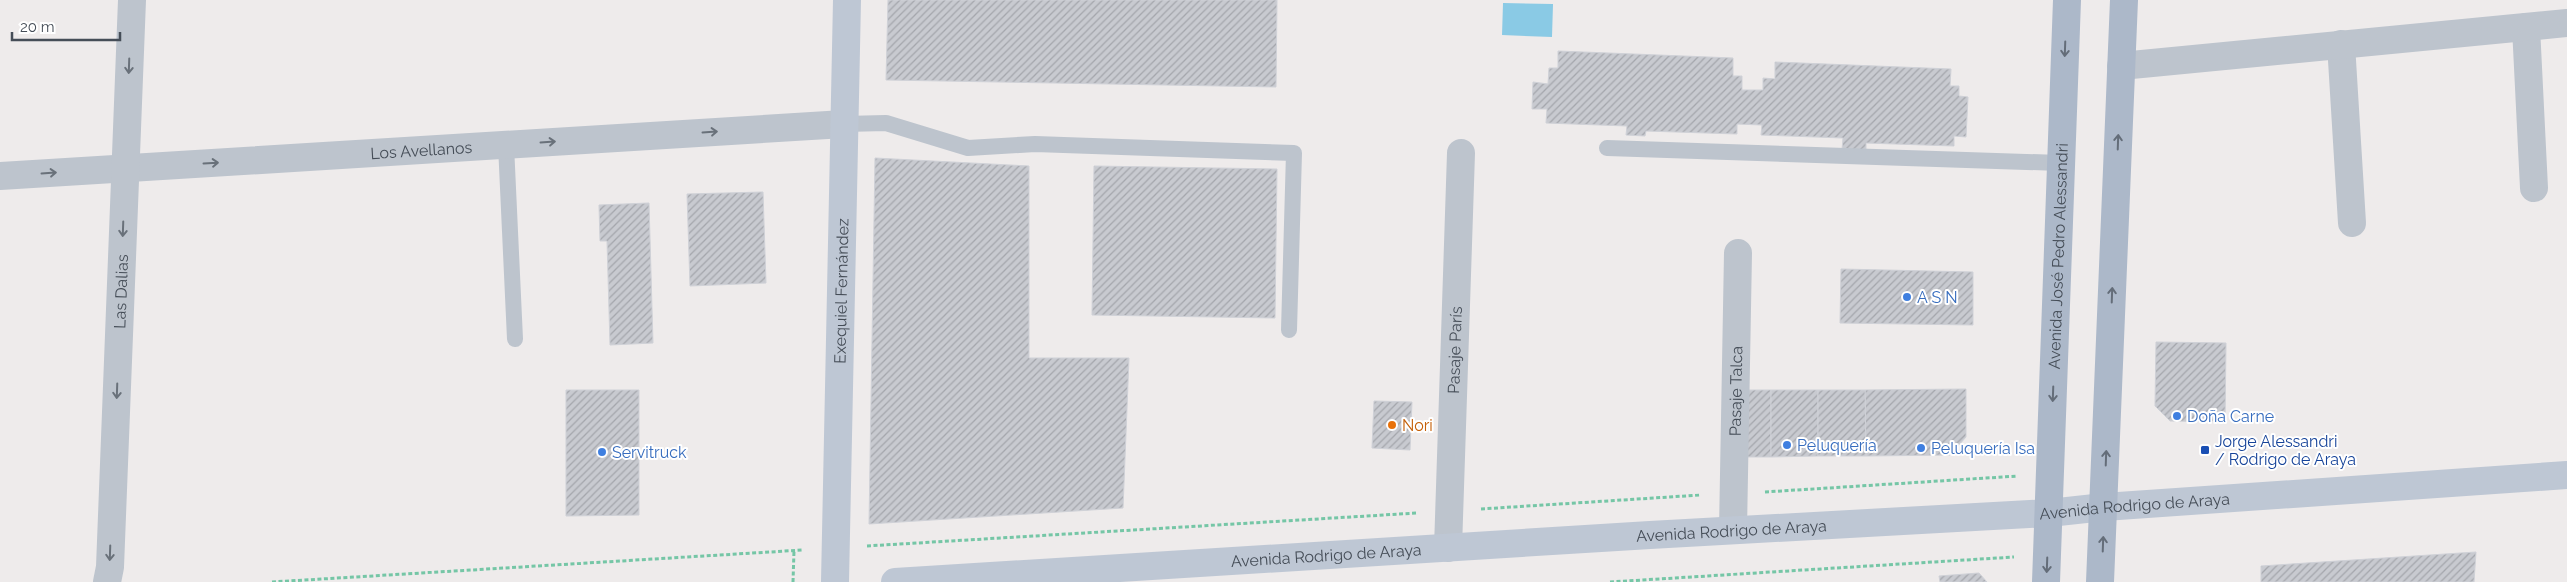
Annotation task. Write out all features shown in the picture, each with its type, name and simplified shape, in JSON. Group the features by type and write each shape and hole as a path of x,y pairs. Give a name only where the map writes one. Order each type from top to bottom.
{"main road":[{"name":"Exequiel Fernández","path":"836,582 847,0"},
{"name":"Avenida José Pedro Alessandri","path":"2046,582 2067,0"},
{"path":"2100,582 2124,0"},
{"name":"Avenida Rodrigo de Araya","path":"895,582 2049,512 2567,475"}],"street":[{"name":"Las Dalias","path":"107,582 110,567 132,0"},
{"path":"2121,66 2567,23"},
{"path":"2526,27 2534,188"},
{"path":"2341,44 2352,223"},
{"name":"Los Avellanos","path":"0,176 844,124"},
{"name":"Pasaje París","path":"1448,548 1460,153"},
{"name":"Pasaje Talca","path":"1733,530 1738,253"}],"lane":[{"path":"844,124 886,124 968,148 1035,144 1294,153 1289,330"},
{"path":"506,145 515,339"},
{"path":"1607,148 2060,163"}],"path":[{"path":"272,582 2050,474"},
{"path":"793,582 794,551"},
{"path":"1610,582 2047,555"}],"water":[{"path":"1503,3 1553,4 1552,37 1502,35"}],"building":[{"path":"888,0 1277,0 1276,87 886,80"},
{"path":"1558,51 1733,58 1733,76 1742,76 1742,90 1763,90 1763,78 1775,79 1775,62 1951,69 1950,86 1959,86 1959,96 1968,97 1966,137 1954,136 1954,146 1866,143 1866,151 1842,150 1843,138 1761,135 1762,125 1737,124 1737,134 1646,131 1645,136 1626,135 1627,126 1546,123 1547,109 1532,109 1533,82 1548,84 1549,68 1558,68"},
{"path":"875,158 1029,166 1029,358 1129,358 1123,508 869,524"},
{"path":"1094,166 1277,169 1275,318 1092,315"},
{"path":"763,192 766,283 690,286 687,194"},
{"path":"649,203 653,343 610,345 607,241 600,241 599,205"},
{"name":"A S N","path":"1841,269 1973,272 1973,325 1840,323"},
{"path":"2156,342 2226,343 2225,422 2170,421 2155,406"},
{"path":"1966,389 1966,437 1950,455 1866,456 1865,390"},
{"name":"Servitruck","path":"566,390 639,390 639,515 566,516"},
{"path":"1741,390 1771,390 1771,457 1748,457 1741,442"},
{"path":"1771,390 1818,390 1818,456 1771,457"},
{"path":"1818,390 1865,390 1866,456 1818,456"},
{"name":"Nori","path":"1374,401 1412,402 1410,450 1372,448"},
{"path":"2476,552 2474,582 2261,582 2261,566"},
{"path":"1979,573 1987,582 1940,582 1939,576"}],"place":[{"name":"A S N","path":"1907,297"},
{"name":"Doña Carne","path":"2177,416"},
{"name":"Nori","path":"1392,425"},
{"name":"Peluquería","path":"1787,445"},
{"name":"Peluquería Isa","path":"1921,448"},
{"name":"Jorge Alessandri / Rodrigo de Araya","path":"2205,450"},
{"name":"Servitruck","path":"602,452"}]}
